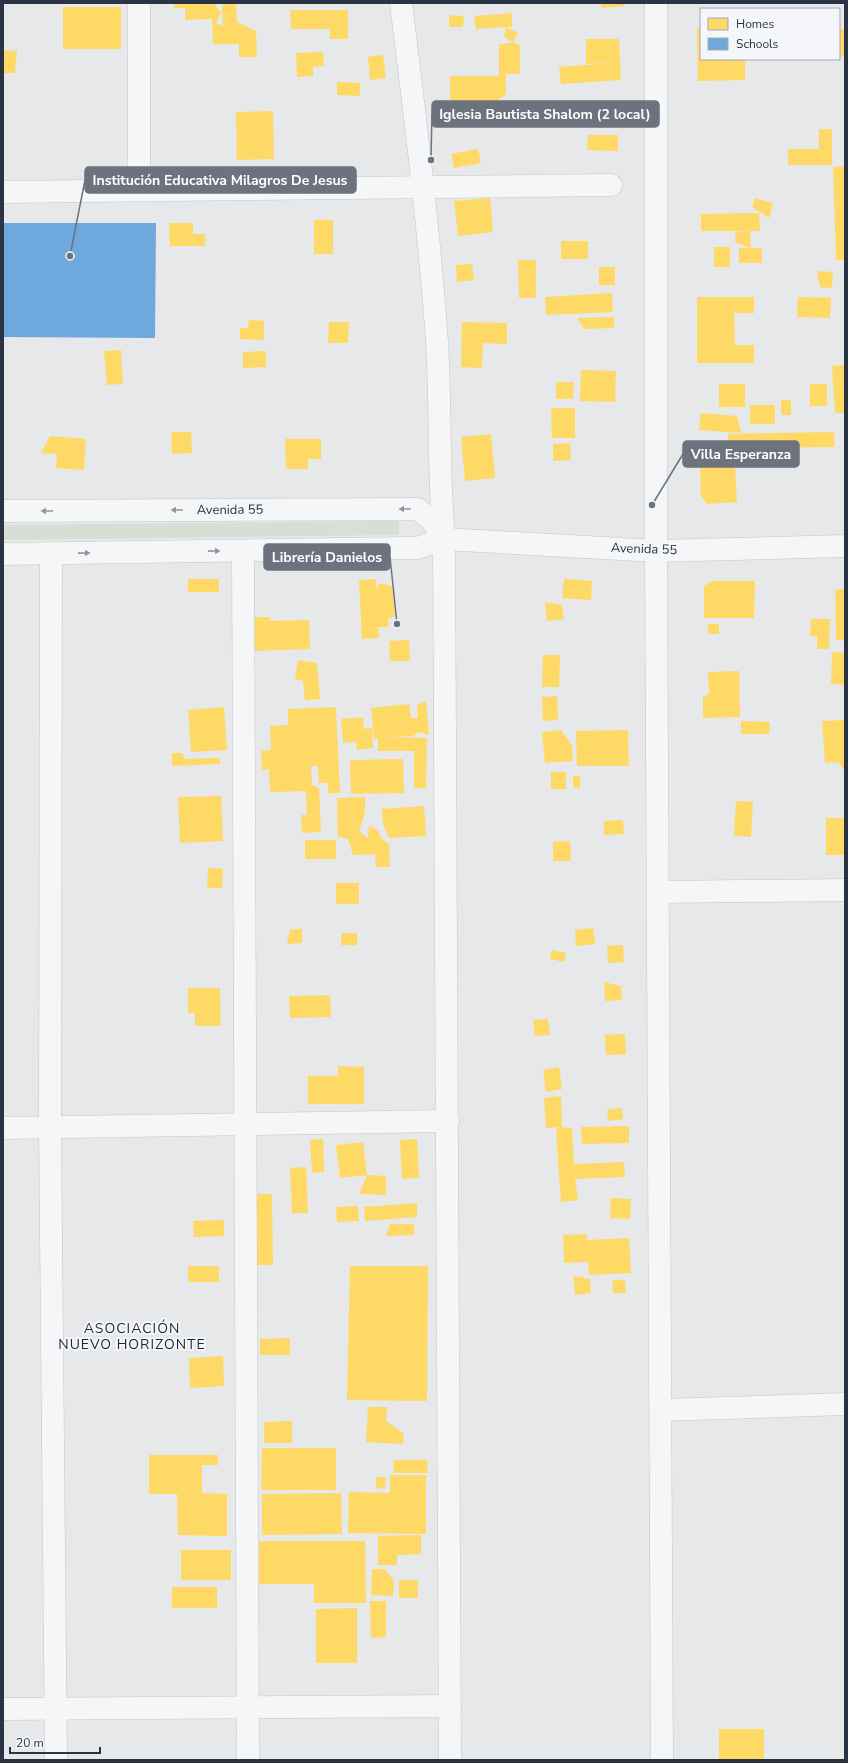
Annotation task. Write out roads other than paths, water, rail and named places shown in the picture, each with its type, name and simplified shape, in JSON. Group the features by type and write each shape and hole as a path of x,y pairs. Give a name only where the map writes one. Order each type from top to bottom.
{"street":[{"path":"139,3 139,190"},
{"path":"401,3 424,187 437,344 440,498 444,539 450,1760"},
{"path":"656,3 656,551 659,892 662,1760"},
{"path":"3,192 611,185"},
{"name":"Avenida 55","path":"3,511 418,509 430,518 444,539"},
{"name":"Avenida 55","path":"3,554 417,548 444,539 656,551 845,546"},
{"path":"243,551 248,1760"},
{"path":"51,554 50,1127 56,1760"},
{"path":"659,892 845,890"},
{"path":"3,1128 448,1121"},
{"path":"660,1410 845,1404"},
{"path":"3,1709 450,1706"}],"place":[{"name":"Iglesia Bautista Shalom (2 local)","path":"431,160"},
{"name":"Institución Educativa Milagros De Jesus","path":"70,256"},
{"name":"Villa Esperanza","path":"652,505"},
{"name":"Librería Danielos","path":"397,624"}],"district":[{"name":"ASOCIACIÓN NUEVO HORIZONTE","path":"132,1336"}]}
